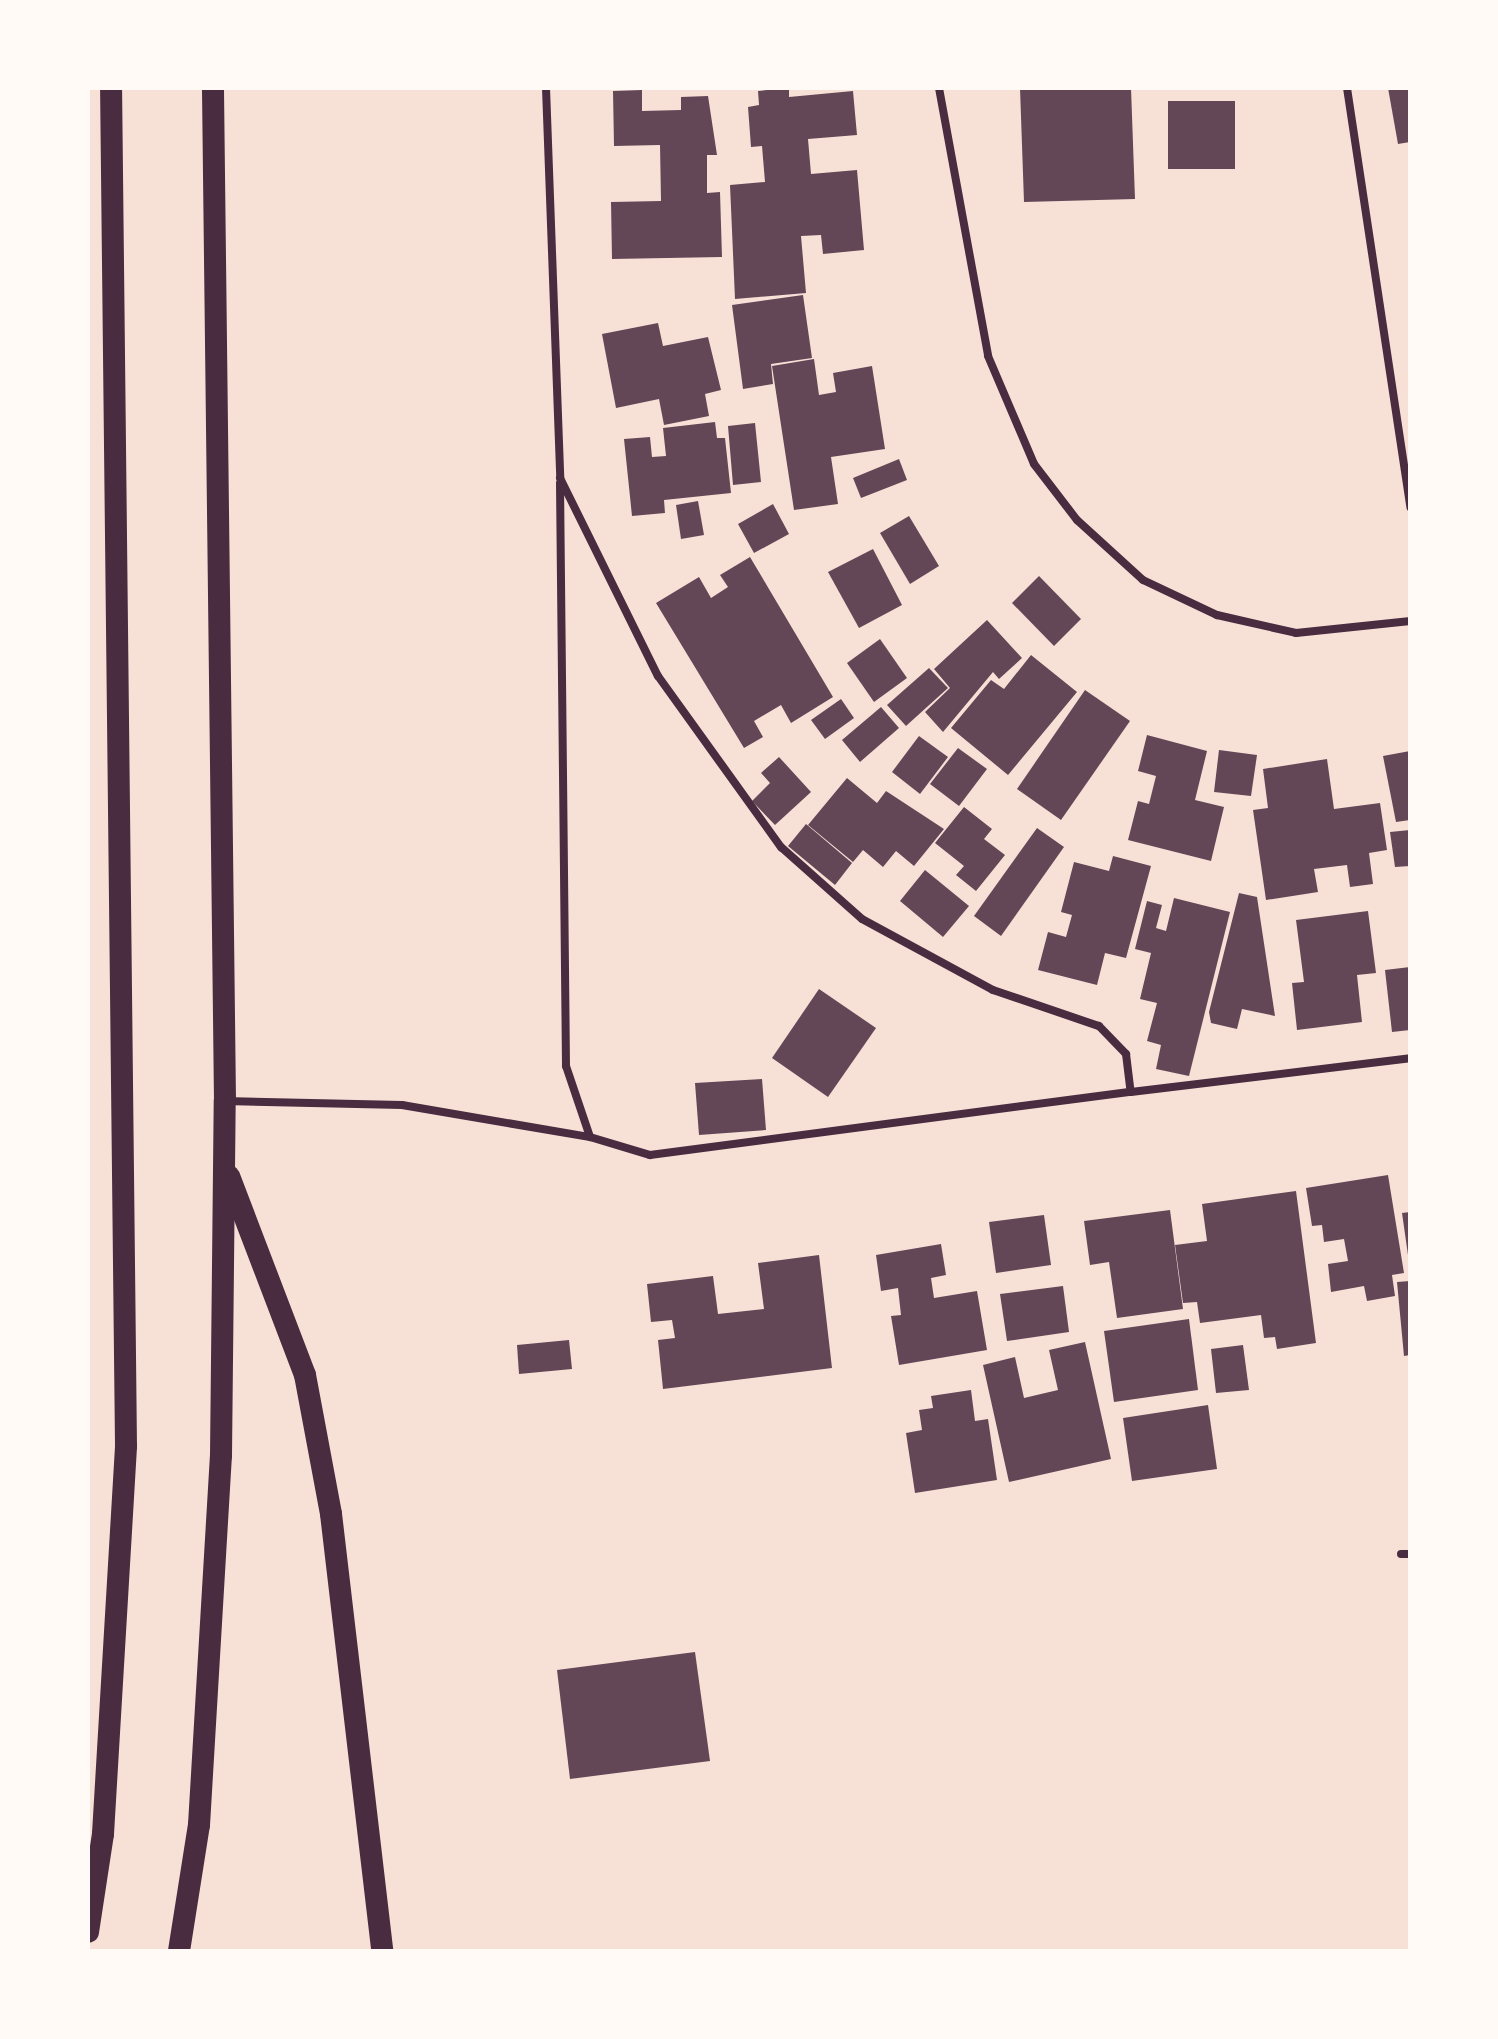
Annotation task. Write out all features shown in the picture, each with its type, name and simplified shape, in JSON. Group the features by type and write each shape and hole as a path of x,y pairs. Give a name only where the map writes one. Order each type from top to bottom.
{"highway":[{"path":"88,1932 103,1834 126,1446 111,88"},
{"path":"179,1951 199,1825 221,1456 225,1101 213,88"},
{"path":"224,1163 305,1375 331,1514 382,1951"},
{"path":"88,1879 103,1834"}],"street":[{"path":"546,88 560,478 566,1066 590,1137"},
{"path":"939,88 988,356 1034,464 1077,520 1143,580 1217,615 1296,633 1410,621"},
{"path":"1347,88 1410,507"},
{"path":"560,478 658,676 781,847 862,919 993,990 1099,1026 1126,1054 1131,1092"},
{"path":"225,1101 402,1105 590,1137 650,1155 1410,1058"}],"building":[{"path":"789,88 789,97 853,91 857,135 808,139 811,174 857,170 864,250 823,254 821,235 801,236 806,293 735,299 730,185 765,182 762,146 751,147 748,107 759,105 758,91"},
{"path":"1020,88 1131,88 1135,199 1024,202"},
{"path":"1388,88 1410,88 1410,142 1398,144"},
{"path":"642,90 642,111 681,110 681,97 708,96 717,155 707,155 707,193 720,192 722,257 612,259 611,202 661,201 660,145 614,146 613,91"},
{"path":"1168,101 1235,101 1235,169 1168,169"},
{"path":"803,295 812,358 771,364 773,384 743,389 732,305"},
{"path":"658,323 663,346 708,337 721,390 705,394 709,416 664,425 659,399 616,408 602,334"},
{"path":"814,359 819,395 836,392 833,373 872,366 885,449 831,457 838,504 794,510 772,366"},
{"path":"715,422 717,438 725,438 731,493 664,500 665,513 632,516 624,439 650,437 652,457 666,456 663,428"},
{"path":"755,423 761,482 733,485 728,426"},
{"path":"899,459 907,480 861,498 853,478"},
{"path":"698,501 704,535 681,539 676,505"},
{"path":"773,504 789,534 754,553 738,524"},
{"path":"909,516 939,566 910,584 880,533"},
{"path":"873,549 902,605 859,628 828,572"},
{"path":"750,557 833,697 791,723 781,705 754,721 763,737 744,748 656,603 699,577 711,598 728,587 720,575"},
{"path":"1039,576 1081,619 1054,646 1012,603"},
{"path":"987,620 1022,658 999,679 993,672 943,732 925,712 950,688 934,669"},
{"path":"880,639 907,678 874,702 847,663"},
{"path":"1031,655 1077,692 1008,775 951,728 991,680 1004,689"},
{"path":"929,668 948,688 906,726 887,705"},
{"path":"1085,690 1130,721 1061,820 1017,789"},
{"path":"841,699 854,718 825,739 811,720"},
{"path":"881,707 899,728 860,762 842,740"},
{"path":"1147,735 1207,751 1195,800 1224,807 1211,861 1128,840 1138,801 1149,804 1156,776 1138,771"},
{"path":"919,736 948,757 920,794 892,772"},
{"path":"958,748 987,769 959,806 930,784"},
{"path":"1219,750 1257,755 1251,796 1214,792"},
{"path":"1410,751 1410,820 1396,822 1383,756"},
{"path":"779,757 811,792 775,825 752,801 770,783 761,773"},
{"path":"1327,759 1334,809 1380,803 1387,850 1369,853 1373,884 1350,887 1347,865 1314,869 1318,892 1266,900 1253,810 1268,808 1263,769"},
{"path":"847,778 877,803 886,791 944,829 914,866 896,851 883,867 863,850 853,862 808,825"},
{"path":"964,807 992,829 984,839 1005,855 976,891 956,875 964,866 935,843"},
{"path":"806,824 852,863 835,885 788,846"},
{"path":"1037,828 1064,847 1001,936 974,916"},
{"path":"1410,830 1410,866 1395,867 1390,832"},
{"path":"1113,856 1151,866 1126,958 1105,953 1097,985 1038,970 1048,932 1066,937 1072,915 1061,912 1074,862 1109,871"},
{"path":"925,870 969,906 943,937 900,901"},
{"path":"1239,893 1257,897 1275,1016 1242,1009 1237,1029 1211,1023 1209,1012"},
{"path":"1174,898 1230,912 1189,1076 1156,1069 1161,1045 1147,1041 1157,1003 1140,999 1151,953 1135,949 1147,901 1162,905 1156,928 1166,931"},
{"path":"1368,911 1376,973 1357,975 1362,1022 1297,1030 1292,983 1304,982 1296,920"},
{"path":"1410,967 1410,1030 1392,1032 1385,970"},
{"path":"819,989 876,1028 828,1097 772,1058"},
{"path":"762,1079 766,1130 699,1135 695,1083"},
{"path":"1388,1175 1404,1273 1392,1275 1395,1296 1367,1301 1364,1286 1331,1292 1328,1264 1348,1261 1344,1239 1324,1242 1322,1225 1312,1226 1306,1188"},
{"path":"1296,1191 1316,1343 1277,1349 1275,1337 1264,1338 1261,1315 1200,1323 1197,1302 1183,1303 1175,1245 1207,1241 1202,1204"},
{"path":"1170,1210 1183,1309 1117,1318 1109,1262 1090,1265 1084,1221"},
{"path":"1410,1212 1410,1255 1408,1255 1402,1213"},
{"path":"1044,1215 1051,1265 996,1273 989,1222"},
{"path":"941,1244 946,1275 931,1278 934,1298 977,1291 987,1350 899,1365 891,1316 901,1315 898,1288 881,1291 876,1255"},
{"path":"819,1255 832,1368 663,1389 658,1340 675,1338 672,1320 651,1322 647,1284 713,1276 718,1314 764,1309 758,1263"},
{"path":"1410,1281 1410,1355 1404,1356 1397,1282"},
{"path":"1063,1286 1069,1332 1007,1341 1000,1294"},
{"path":"1189,1319 1198,1390 1114,1402 1104,1331"},
{"path":"569,1340 572,1369 519,1374 517,1345"},
{"path":"1085,1342 1111,1459 1009,1482 983,1365 1015,1357 1024,1398 1058,1390 1049,1350"},
{"path":"1243,1345 1249,1390 1216,1393 1211,1349"},
{"path":"971,1390 975,1421 988,1419 997,1480 915,1493 906,1433 922,1430 919,1410 933,1408 931,1396"},
{"path":"1208,1405 1217,1469 1132,1481 1123,1418"},
{"path":"695,1652 710,1761 570,1779 557,1670"}]}
